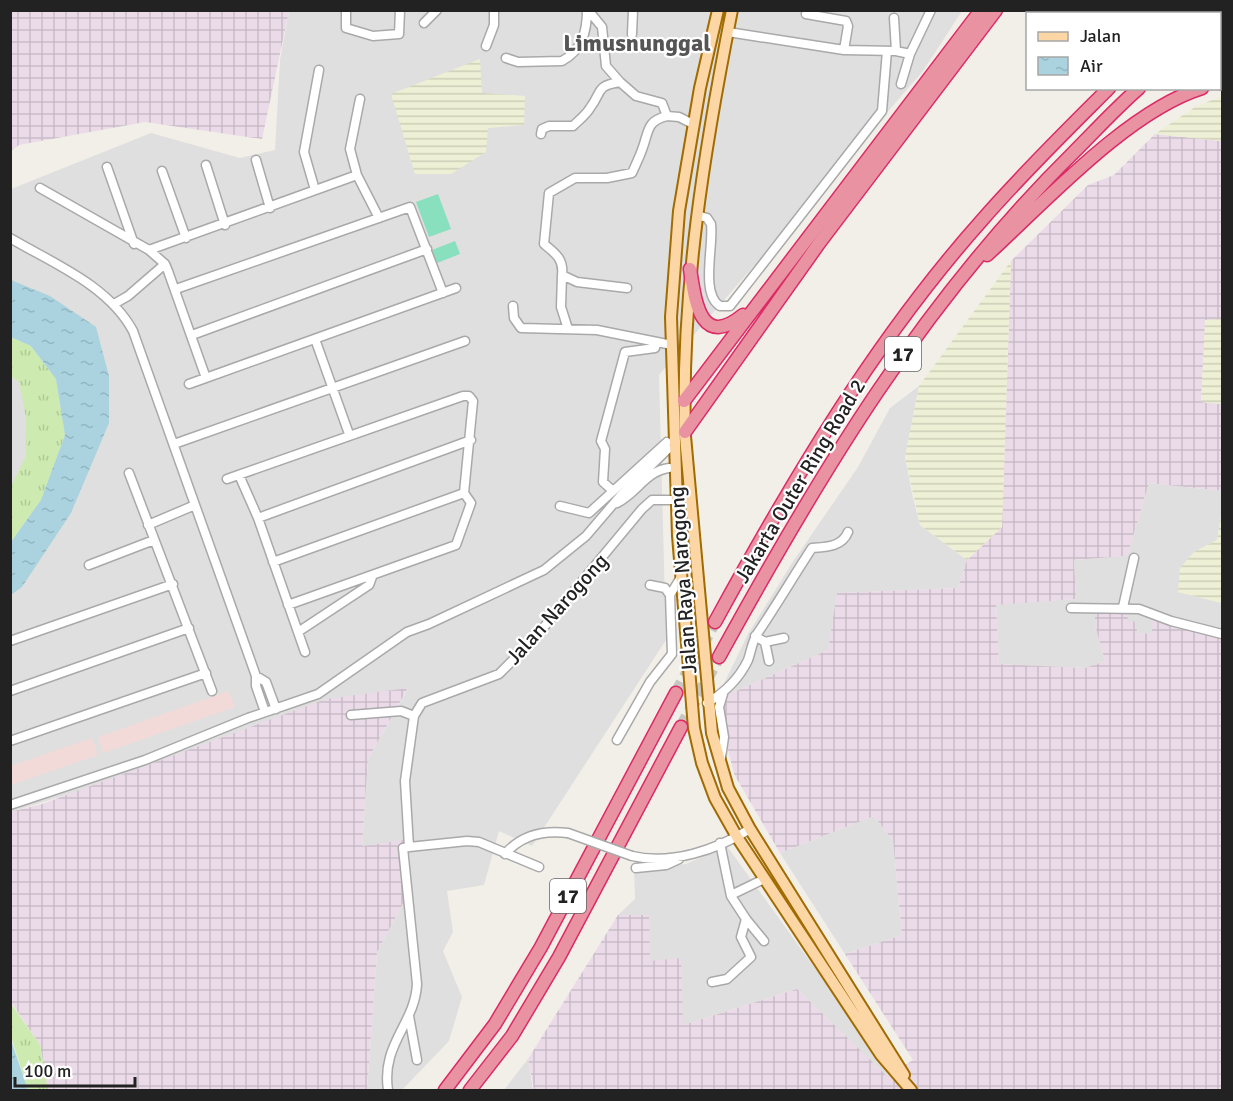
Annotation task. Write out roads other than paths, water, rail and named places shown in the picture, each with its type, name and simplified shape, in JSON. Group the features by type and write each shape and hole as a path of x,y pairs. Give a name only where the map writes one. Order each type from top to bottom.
{"highway":[{"path":"678,401 758,302 981,10"},
{"path":"673,439 996,10"},
{"name":"Jakarta Outer Ring Road 2","path":"715,622 806,460 895,329 982,219 1107,90"},
{"name":"Jakarta Outer Ring Road 2","path":"719,657 824,471 912,340 997,233 1049,177 1137,90"},
{"path":"955,285 1120,134 1179,96 1196,90"},
{"path":"690,269 696,309 710,324 720,326 731,324 758,302"},
{"name":"17","path":"445,1090 495,1024 541,947 676,693"},
{"name":"17","path":"470,1090 512,1036 559,957 681,726"}],"main road":[{"name":"Jalan Raya Narogong","path":"678,401 671,317 678,211 693,124 718,10"},
{"name":"Jalan Raya Narogong","path":"732,10 697,215 673,439 678,537 694,728 702,763 715,798 736,837 881,1055 912,1090"},
{"path":"671,317 662,343 673,439 669,468 678,537"},
{"name":"Jalan Raya Narogong","path":"673,439 707,703 720,764 728,788 750,829 912,1090"}],"street":[{"path":"346,10 346,28 373,36 399,34 400,10"},
{"path":"424,23 437,10"},
{"path":"486,46 494,25 494,10"},
{"path":"506,58 518,62 562,61 568,58 583,40 588,10"},
{"path":"588,10 602,27 606,66 636,96 662,103 667,116"},
{"path":"632,34 633,10"},
{"path":"901,84 910,54 931,10"},
{"path":"806,14 846,21 848,26 844,50"},
{"path":"697,215 707,218 711,224 709,273 712,298 720,306 730,306 882,111 894,18"},
{"path":"728,32 844,50 891,51 910,54"},
{"path":"315,190 304,152 319,70"},
{"path":"541,134 542,129 549,126 573,126 592,107 598,90 607,84 620,82"},
{"path":"360,99 350,149 357,176 379,218"},
{"path":"568,329 561,308 563,267 559,256 544,244 549,193 575,178 607,178 632,173 644,146 648,127 655,119 667,116 679,117 693,124"},
{"path":"256,160 270,208"},
{"path":"206,165 225,225"},
{"path":"107,167 134,244"},
{"path":"162,171 186,238"},
{"path":"149,250 225,225 357,176"},
{"path":"39,188 134,244 149,250 165,264 206,378"},
{"path":"176,290 410,207 443,292"},
{"path":"10,238 101,293 114,304 133,331 256,676 256,686 264,712"},
{"path":"192,335 427,249"},
{"path":"114,304 128,296 165,264"},
{"path":"562,275 577,282 627,288"},
{"path":"189,384 456,288"},
{"path":"513,306 514,318 521,328 597,330 662,343"},
{"path":"315,339 349,434"},
{"path":"174,444 465,341"},
{"path":"612,490 603,482 605,449 602,436 619,368 625,352 655,348 662,343"},
{"path":"227,479 349,434 463,396 469,396 473,401 471,440 464,493 471,502 456,545 372,577 288,605"},
{"path":"560,506 589,513 612,490 673,439"},
{"path":"10,805 145,760 264,712 318,694 407,632 544,570 586,536 673,439"},
{"path":"258,518 471,440"},
{"path":"616,503 626,499 657,470 669,468"},
{"path":"129,473 212,691"},
{"path":"239,475 258,518 305,652"},
{"path":"273,562 464,493"},
{"name":"Jalan Narogong","path":"414,716 422,703 499,674 534,639 642,509 652,500 672,500"},
{"path":"148,525 195,505"},
{"path":"720,764 724,737 719,707 723,694 747,661 755,636 773,613 812,548 835,545 846,537 848,532"},
{"path":"89,565 154,540"},
{"path":"1123,607 1134,558"},
{"path":"298,632 369,585 372,577"},
{"path":"617,740 650,682 672,654 670,595 681,577"},
{"path":"10,641 173,584"},
{"path":"650,585 665,588 670,595"},
{"path":"1071,608 1123,607 1151,612 1171,621 1222,634"},
{"path":"10,691 189,628"},
{"path":"755,636 765,642 784,638"},
{"path":"765,642 769,661"},
{"path":"10,741 206,673"},
{"path":"256,676 266,682 276,709"},
{"path":"707,703 723,694"},
{"path":"351,715 400,711 414,716 405,781 409,847"},
{"path":"636,868 666,865 736,837 750,829"},
{"path":"505,854 520,839 554,831 632,856 685,857"},
{"path":"388,1090 386,1080 391,1051 397,1034 416,1002 417,984 403,848 467,841 488,846 538,867"},
{"path":"720,843 731,895 746,919 764,941"},
{"path":"731,895 764,879"},
{"path":"712,982 727,979 750,959 741,936 746,919"},
{"path":"409,1016 417,1060"}],"water":[{"path":"11,280 50,296 96,327 109,376 109,423 71,513 22,587 11,595 11,542 41,500 65,435 56,379 31,346 11,337"},
{"path":"10,1037 28,1090 11,1090"}],"tunnel":[{"path":"676,693 715,622"},
{"path":"681,727 719,657"}],"district":[{"name":"Limusnunggal","path":"637,43"}]}
